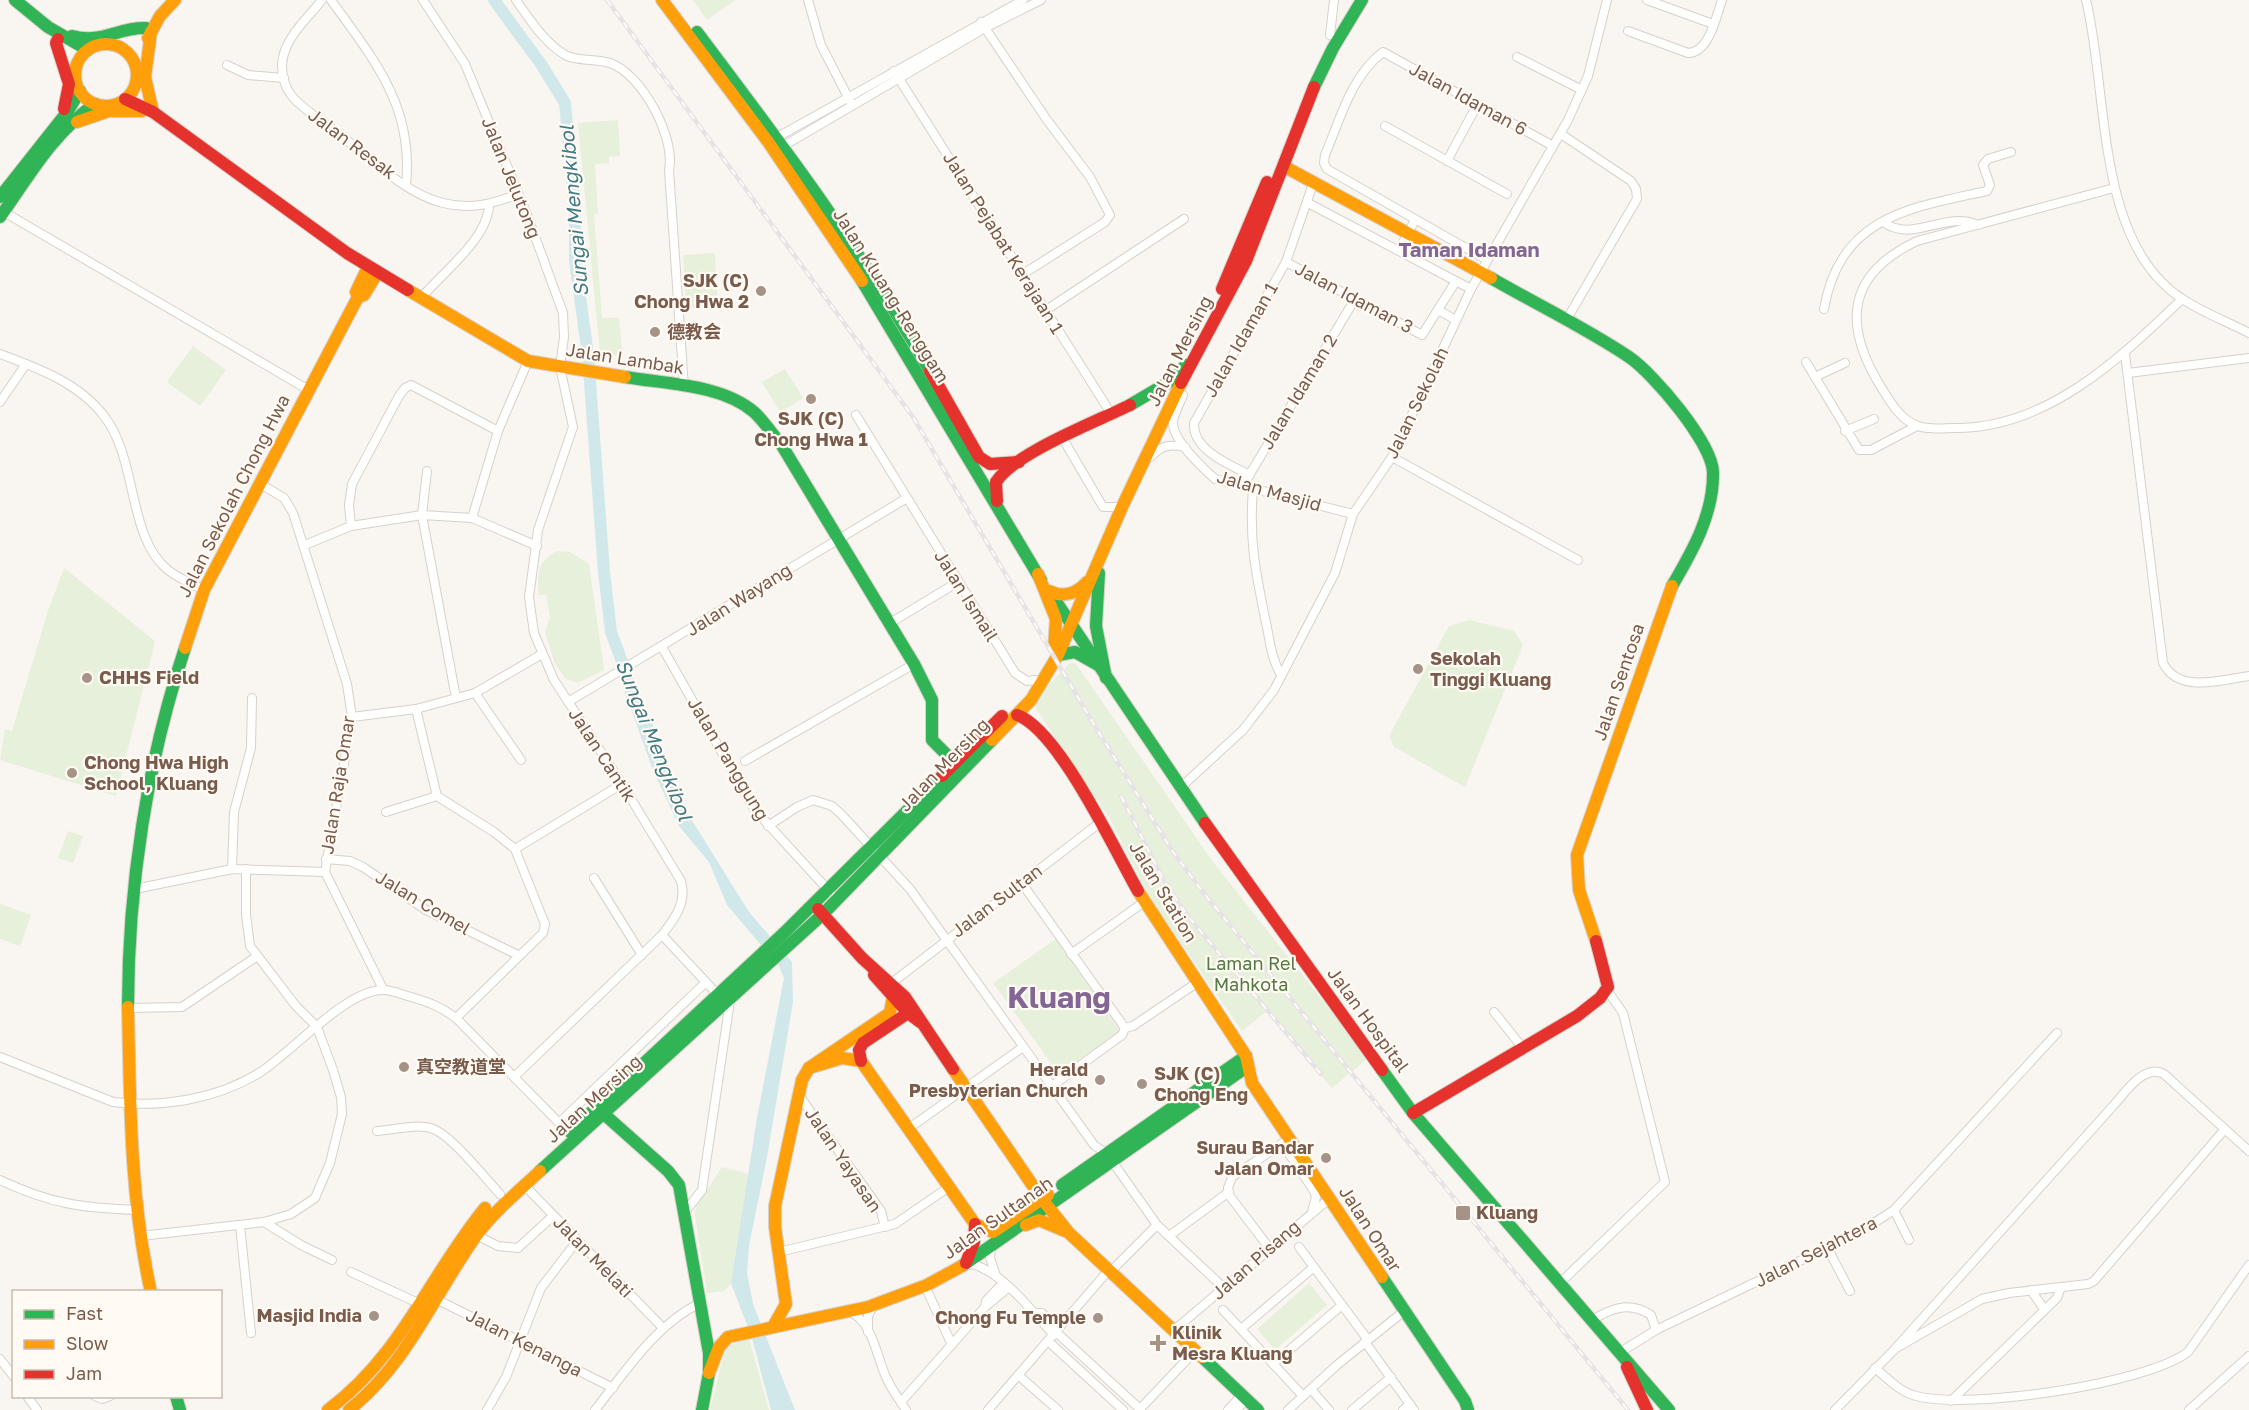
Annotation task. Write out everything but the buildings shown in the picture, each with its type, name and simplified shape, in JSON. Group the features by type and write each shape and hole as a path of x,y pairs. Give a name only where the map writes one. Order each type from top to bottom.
{"main road":[{"path":"16,0 60,37 88,50"},
{"path":"120,47 148,30 175,0"},
{"name":"Jalan Kluang-Renggam","path":"662,0 776,144 880,306 998,508 1071,625"},
{"name":"Jalan Kluang-Renggam","path":"672,0 879,285 978,457 990,464 1019,462"},
{"path":"998,508 994,488 997,479 1019,462 1130,405 1169,382 1184,369 1198,344 1330,35 1350,0"},
{"name":"Jalan Mersing","path":"787,937 822,914 1031,700 1071,625 1122,507 1246,261 1321,74 1362,0"},
{"path":"60,37 82,40 105,39 138,27 148,30"},
{"path":"148,30 135,65 135,87 151,111"},
{"path":"148,30 145,84 151,111"},
{"path":"60,37 77,64"},
{"path":"60,37 56,43 68,74 70,91 62,127"},
{"path":"95,104 80,90 76,73 77,64 88,50 104,44 120,47 127,52 135,65"},
{"path":"0,197 62,127 95,104 111,105 125,99 135,87"},
{"path":"2,215 62,127 80,90"},
{"path":"125,99 151,111"},
{"path":"62,127 106,112 131,109 151,111"},
{"name":"Jalan Lambak","path":"151,111 321,236 373,270 528,361 684,387 730,398 754,412 781,444 840,538 914,664 933,706 930,733 932,740 954,762"},
{"name":"Jalan Sentosa","path":"1285,167 1412,226 1480,272 1567,319 1631,358 1652,377 1696,430 1708,449 1713,471 1708,513 1696,546 1671,586 1577,855 1575,877 1579,898 1607,976 1607,990"},
{"path":"1274,190 1285,178 1291,176 1314,181"},
{"name":"Jalan Sekolah Chong Hwa","path":"151,1290 138,1210 130,1104 128,1008 139,849 159,743 175,680 204,590 307,389 358,297 364,295 373,270"},
{"path":"1130,405 1154,399 1164,404 1163,413 1145,452 1142,467"},
{"path":"1104,549 1096,587 1095,617 1096,640 1106,678"},
{"path":"1038,574 1054,607 1057,619 1056,653 1080,652 1098,665"},
{"path":"1049,591 1062,596 1072,594 1091,577"},
{"name":"Jalan Hospital","path":"1071,625 1180,788 1413,1113 1591,1321 1639,1372 1669,1410"},
{"name":"Jalan Mersing","path":"328,1410 366,1379 382,1362 402,1335 418,1303 468,1227 500,1194 718,995 758,964 787,937 813,904 1019,700 1056,653"},
{"name":"Jalan Station","path":"1031,700 1032,709 1046,738 1102,821 1144,902 1198,982 1247,1061"},
{"name":"Jalan Station","path":"1017,715 1028,720 1037,733 1046,738"},
{"path":"954,762 963,764 979,754"},
{"path":"813,904 870,965 893,982 914,1007 922,1023 1045,1202 1069,1233 1109,1273 1258,1410"},
{"name":"Jalan Mersing","path":"357,1408 400,1357 475,1235 524,1185 605,1115 731,998 758,964"},
{"path":"870,965 873,973 908,1013 922,1023"},
{"path":"1413,1113 1577,1016 1607,990"},
{"path":"804,1322 791,1314 786,1304 775,1227 775,1206 798,1094 809,1068 887,1015 893,1006 893,996"},
{"path":"908,1013 863,1043 859,1050 861,1061 975,1224 974,1242 963,1266"},
{"path":"809,1068 843,1056 854,1057 861,1061"},
{"name":"Jalan Omar","path":"1247,1061 1251,1083 1286,1141 1329,1199 1465,1401 1468,1410"},
{"name":"Jalan Sultanah","path":"975,1224 984,1230 993,1232 1045,1202 1247,1061"},
{"path":"605,1115 668,1171 679,1185 706,1334 709,1373"},
{"name":"Jalan Sultanah","path":"706,1334 737,1333 804,1322 873,1306 926,1288 992,1246 1045,1202"},
{"path":"1012,1231 1039,1220 1069,1233"},
{"path":"773,1327 786,1304"},
{"path":"702,1410 709,1373 719,1347 728,1336 737,1333"},
{"path":"1619,1353 1647,1410"},
{"path":"1656,1396 1660,1410"}],"street":[{"path":"227,65 248,75 284,78 282,65 287,45 322,0"},
{"path":"331,0 379,67 396,102 407,149 406,185"},
{"name":"Jalan Jelutong","path":"423,0 465,64 560,299 564,368"},
{"path":"516,0 534,26 566,56 608,62 624,70 639,85 662,126 671,152 669,170 684,387"},
{"path":"808,0 821,45 850,101"},
{"path":"776,144 1023,0"},
{"path":"983,25 1041,0"},
{"path":"1330,35 1334,0"},
{"name":"Jalan Sekolah","path":"1180,788 1243,730 1274,690 1335,573 1353,514 1392,457 1471,289 1560,134 1582,90 1594,57 1607,0"},
{"path":"1647,0 1713,24"},
{"path":"1628,31 1688,52 1695,52 1704,46 1722,0"},
{"path":"2086,0 2092,27 2114,188 2123,221 2133,243 2150,266 2182,299 2249,333"},
{"path":"983,25 1047,120 1094,183 1110,215 1105,222 1023,274"},
{"name":"Jalan Idaman 6","path":"1412,226 1327,169 1324,163 1354,86 1372,61 1383,52 1553,146"},
{"path":"1517,57 1582,90"},
{"name":"Jalan Pejabat Kerajaan 1","path":"896,75 1112,415"},
{"name":"Jalan Resak","path":"284,78 298,102 406,185 442,203 464,206 489,204 518,194"},
{"path":"1447,160 1477,105"},
{"path":"1385,126 1507,194"},
{"path":"1560,134 1630,181 1636,189 1637,199 1567,319"},
{"path":"1824,309 1828,284 1841,258 1853,241 1883,222 1924,205 1987,191 1990,185 1983,165 1988,159 2011,152"},
{"name":"Jalan Idaman 1","path":"1250,476 1207,451 1197,436 1194,423 1286,262 1314,181"},
{"path":"1917,426 1892,405 1875,378 1858,337 1855,323 1862,291 1871,276 1888,257 1917,241 2114,188"},
{"path":"1308,203 1471,289"},
{"path":"421,298 480,235 487,219 489,204"},
{"path":"2,215 307,389"},
{"path":"1046,310 1184,219"},
{"path":"1883,222 1904,231 1958,220 1979,225"},
{"path":"1399,250 1412,226 1487,261"},
{"name":"Jalan Idaman 3","path":"1286,262 1422,335 1438,310"},
{"path":"1456,281 1438,310 1456,320"},
{"name":"Jalan Idaman 2","path":"1248,487 1250,476 1355,299"},
{"path":"1806,362 1855,447 1863,452 1917,426 1980,428 2008,421 2039,409 2077,387 2125,354 2182,299"},
{"path":"0,354 26,364 81,393 104,416 120,442 143,528 153,555 168,571 204,590"},
{"path":"2125,354 2163,663 2167,672 2182,682 2208,682 2249,676"},
{"name":"Jalan Masjid","path":"1197,358 1173,423 1174,431 1185,447 1215,479 1353,514"},
{"path":"2128,373 2249,358"},
{"path":"472,518 498,431 528,361"},
{"path":"1815,377 1845,363"},
{"path":"0,402 26,364"},
{"name":"Jalan Cantik","path":"514,1077 662,935 676,917 684,892 681,881 622,784 554,680 542,654 530,614 531,576 538,530 573,427 564,368"},
{"path":"351,526 349,505 352,484 399,396 409,385 498,431"},
{"name":"Jalan Ismail","path":"856,415 1015,674 1027,681 1035,680"},
{"path":"1845,431 1874,418"},
{"path":"1063,439 1103,507 1122,507"},
{"path":"1142,467 1161,447 1171,445 1185,447"},
{"path":"1392,457 1578,560"},
{"path":"427,471 422,515 456,698"},
{"name":"Jalan Raja Omar","path":"259,483 284,498 293,513 347,684 352,717 325,872 383,989"},
{"path":"1248,487 1255,571 1271,654 1281,675"},
{"name":"Jalan Wayang","path":"568,702 907,498"},
{"path":"304,545 351,526 422,515 472,518 537,546"},
{"path":"890,623 958,582"},
{"name":"Jalan Panggung","path":"662,647 754,809 837,899"},
{"path":"352,717 416,709 475,693 542,654"},
{"path":"745,762 914,664"},
{"path":"475,693 520,760"},
{"path":"232,869 234,812 251,748 252,698"},
{"path":"416,709 437,796 494,832 515,849 545,929 456,1018"},
{"path":"515,849 622,784"},
{"path":"386,812 437,796"},
{"path":"768,826 797,807 813,800 832,806 844,816 872,846 946,938 1094,1145 1110,1158 1157,1225 1224,1288"},
{"name":"Jalan Sultan","path":"893,982 946,938 1102,821"},
{"name":"Jalan Comel","path":"326,859 350,861 363,867 426,910 518,955"},
{"path":"135,889 232,869 325,872"},
{"path":"141,1236 264,1222 291,1214 307,1206 315,1198 330,1163 342,1114 341,1097 317,1027 256,957 247,930 246,869"},
{"path":"594,878 642,955"},
{"path":"1021,882 1125,1028"},
{"path":"1071,954 1144,902"},
{"path":"662,935 718,995"},
{"path":"128,1008 177,1009 256,957"},
{"name":"Jalan Mersing","path":"559,1123 706,982"},
{"path":"1125,1028 1132,1026 1198,982"},
{"path":"0,1057 92,1095 130,1104 197,1098 216,1093 258,1073 341,1007 383,989 438,1005 456,1018 569,1133"},
{"path":"1559,1284 1665,1182 1628,1029 1623,1013 1607,990"},
{"path":"685,1212 702,1190 731,998"},
{"path":"1494,1012 1522,1047"},
{"path":"1052,1086 1122,1035 1125,1028"},
{"name":"Jalan Sejahtera","path":"1619,1353 1656,1330 1828,1249 1894,1210 2057,1033"},
{"path":"908,1129 1023,1047"},
{"path":"633,1051 644,1063"},
{"path":"1835,1410 1894,1350 2106,1114 2148,1072 2157,1071 2164,1074 2249,1151"},
{"name":"Jalan Yayasan","path":"798,1094 881,1210 885,1227"},
{"path":"377,1131 430,1128 466,1157 500,1194"},
{"path":"1894,1350 1982,1299 2094,1281 2225,1130"},
{"path":"1169,1236 1229,1192 1233,1177 1286,1141"},
{"name":"Jalan Pisang","path":"1286,1141 1314,1191 1316,1197 1312,1212"},
{"path":"1094,1145 1098,1166"},
{"path":"0,1180 35,1196 59,1203 83,1208 138,1210"},
{"name":"Jalan Melati","path":"524,1185 663,1328"},
{"path":"779,1252 885,1227 898,1222 949,1187"},
{"path":"1229,1192 1270,1249"},
{"name":"Jalan Pisang","path":"1173,1331 1329,1199"},
{"path":"1894,1210 1909,1240"},
{"path":"475,1235 498,1246 518,1248 553,1216"},
{"path":"264,1222 332,1260"},
{"path":"240,1225 251,1333"},
{"path":"988,1410 1109,1273 1157,1225"},
{"path":"487,1410 506,1377 541,1288 577,1241"},
{"path":"992,1246 990,1257 996,1276"},
{"path":"1299,1247 1367,1341 1409,1408"},
{"path":"1828,1249 1850,1291"},
{"path":"963,1266 972,1264 996,1276 1036,1313 1042,1313 1054,1334 1122,1410"},
{"path":"1875,1368 1907,1393 1947,1404 1994,1400 2106,1382 2181,1357 2193,1346 2222,1300 2249,1266"},
{"path":"1240,1329 1314,1267"},
{"path":"351,1272 418,1303"},
{"path":"849,1312 855,1314 868,1333 885,1376 903,1406 985,1307 986,1301 1005,1285"},
{"path":"1947,1404 2057,1298 2061,1287"},
{"path":"926,1288 952,1345"},
{"path":"2031,1290 2044,1309"},
{"name":"Jalan Kenanga","path":"436,1299 613,1388"},
{"path":"595,1410 663,1328 679,1313 700,1303"},
{"path":"1273,1364 1342,1305"},
{"path":"868,1333 868,1316 873,1306"},
{"path":"1591,1321 1612,1310 1631,1306 1651,1315 1656,1330"},
{"path":"1223,1310 1303,1396"},
{"path":"1287,1410 1403,1312"},
{"path":"1054,1334 1140,1410 1195,1352"},
{"path":"2189,1410 2249,1356"},
{"path":"0,1359 12,1374"},
{"path":"1018,1375 1058,1410"},
{"path":"1352,1410 1390,1377"},
{"path":"1311,1389 1329,1410"},
{"path":"1228,1410 1244,1397"},
{"path":"1237,1410 1244,1397"}],"green space":[{"path":"693,0 735,0 707,20"},
{"path":"618,120 620,156 609,157 609,163 595,164 598,214 594,214 602,318 619,318 623,357 600,353 578,123"},
{"path":"715,253 718,306 686,308 683,255"},
{"path":"193,346 226,370 200,406 167,382"},
{"path":"785,369 803,398 780,412 762,382"},
{"path":"557,551 570,552 589,564 604,670 578,683 566,679 555,664 545,632 550,617 546,595 539,595 538,581 542,564 545,559"},
{"name":"CHHS Field","path":"64,568 155,641 116,796 0,760 5,729 12,731 48,611"},
{"path":"1469,620 1514,631 1523,645 1465,787 1394,747 1389,736 1449,626"},
{"name":"Laman Rel Mahkota","path":"1071,662 1076,664 1213,862 1368,1058 1332,1088 1267,1011 1242,1031 1152,901 1110,819 1035,707 1036,698"},
{"path":"68,831 83,836 73,863 58,858"},
{"path":"0,904 31,915 20,946 0,939"},
{"path":"1056,939 1120,1031 1059,1074 993,983"},
{"path":"722,1167 749,1174 731,1283 724,1291 707,1293 695,1215 696,1207"},
{"path":"1309,1283 1327,1305 1275,1350 1257,1329"},
{"path":"749,1339 769,1410 710,1410 724,1354 729,1345"}],"water":[{"name":"Sungai Mengkibol","path":"630,670 653,726 663,763 683,806 749,912 792,962 793,1002 767,1157 749,1246 747,1273 753,1304 795,1410 771,1410 752,1338 731,1283 757,1118 784,978 779,966 727,905 709,862 679,826 653,770 619,676"}],"waterway":[{"name":"Sungai Mengkibol","path":"494,0 541,64 565,103 575,211 575,261 588,355 604,572 611,632 628,678"}],"railway":[{"path":"607,0 913,417 1093,723 1173,852 1202,891 1628,1410"},
{"path":"1121,796 1164,881 1187,915 1321,1074"}],"traffic: fast":[{"path":"15,0 48,27 88,50"},
{"path":"1314,87 1333,48 1362,0"},
{"path":"72,36 93,38 136,28 146,28"},
{"path":"697,32 848,240 904,326 930,371"},
{"path":"0,197 68,111 80,91"},
{"path":"0,217 54,142 95,104"},
{"path":"1491,278 1629,357 1666,393 1693,427 1703,444 1713,472 1710,503 1694,546 1672,586"},
{"path":"862,281 1041,580"},
{"path":"1130,405 1169,382 1186,365"},
{"path":"625,377 709,390 741,403 761,419 781,444 914,664 932,700 932,740 954,762"},
{"path":"1099,573 1096,626 1106,678"},
{"path":"1053,597 1205,823"},
{"path":"128,1007 132,916 142,825 160,735 185,648"},
{"path":"1058,655 1075,652 1098,665"},
{"path":"540,1171 823,914 992,740"},
{"path":"570,1132 784,933 942,776"},
{"path":"1062,1185 1246,1056"},
{"path":"962,1266 1248,1066"},
{"path":"1382,1070 1413,1113 1669,1410"},
{"path":"605,1115 668,1171 679,1185 709,1353 709,1373 702,1410"},
{"path":"1382,1277 1465,1401 1468,1410"},
{"path":"1202,1357 1258,1410"},
{"path":"177,1398 180,1410"}],"traffic: slow":[{"path":"148,38 160,16 175,0"},
{"path":"662,0 769,143 862,281"},
{"path":"151,32 145,77 153,112"},
{"path":"106,44 128,53 137,75 128,97 106,106 84,97 75,75 84,53 106,44"},
{"path":"77,122 109,111 142,111"},
{"path":"1285,167 1491,278"},
{"path":"185,648 204,590 358,297 356,292 368,267"},
{"path":"358,297 364,295 378,272"},
{"path":"408,290 528,361 625,377"},
{"path":"992,740 1031,700 1058,655 1122,507 1181,383"},
{"path":"1038,574 1056,619 1054,648"},
{"path":"1049,591 1070,594 1087,582"},
{"path":"1596,941 1579,890 1577,855 1672,586"},
{"path":"1138,891 1246,1056 1252,1083 1382,1277"},
{"path":"773,1327 786,1304 775,1227 775,1206 802,1080 809,1068 890,1013 893,996"},
{"path":"128,1007 135,1186 151,1290"},
{"path":"809,1068 842,1058 861,1061 975,1224 993,1232 1048,1195"},
{"path":"953,1069 1042,1199 1069,1233 1202,1357"},
{"path":"349,1410 370,1391 404,1350 483,1227 540,1171"},
{"path":"328,1410 376,1365 413,1315 447,1261 485,1208"},
{"path":"1026,1225 1039,1220 1065,1231"},
{"path":"709,1373 719,1347 728,1337 868,1307 927,1285 962,1266"}],"traffic: jam":[{"path":"58,39 56,43 69,84 64,109"},
{"path":"1181,383 1246,261 1314,87"},
{"path":"125,99 153,112 347,253 408,290"},
{"path":"1222,289 1267,182"},
{"path":"930,371 979,457 990,464 1019,462"},
{"path":"997,501 996,482 1020,460 1130,405"},
{"path":"1017,715 1033,725 1068,767 1138,891"},
{"path":"942,776 1002,716"},
{"path":"1205,823 1382,1070"},
{"path":"818,909 862,958 905,997 953,1069"},
{"path":"1413,1113 1577,1016 1600,998 1608,987 1596,941"},
{"path":"874,975 908,1013 920,1022"},
{"path":"861,1061 859,1050 863,1043 908,1013"},
{"path":"966,1263 974,1242 975,1224"},
{"path":"1627,1367 1647,1410"}],"place":[{"name":"SJK (C) Chong Hwa 2","path":"761,291"},
{"name":"德教会","path":"655,332"},
{"name":"SJK (C) Chong Hwa 1","path":"811,399"},
{"name":"Sekolah Tinggi Kluang","path":"1418,669"},
{"name":"CHHS Field","path":"87,678"},
{"name":"Chong Hwa High School, Kluang","path":"72,773"},
{"name":"真空教道堂","path":"404,1067"},
{"name":"Herald Presbyterian Church","path":"1100,1080"},
{"name":"SJK (C) Chong Eng","path":"1142,1084"},
{"name":"Surau Bandar Jalan Omar","path":"1326,1158"},
{"name":"Kluang","path":"1463,1213"},
{"name":"Masjid India","path":"374,1316"},
{"name":"Chong Fu Temple","path":"1098,1318"},
{"name":"Klinik Mesra Kluang","path":"1158,1343"}],"district":[{"name":"Taman Idaman","path":"1469,250"},
{"name":"Kluang","path":"1059,998"}]}
